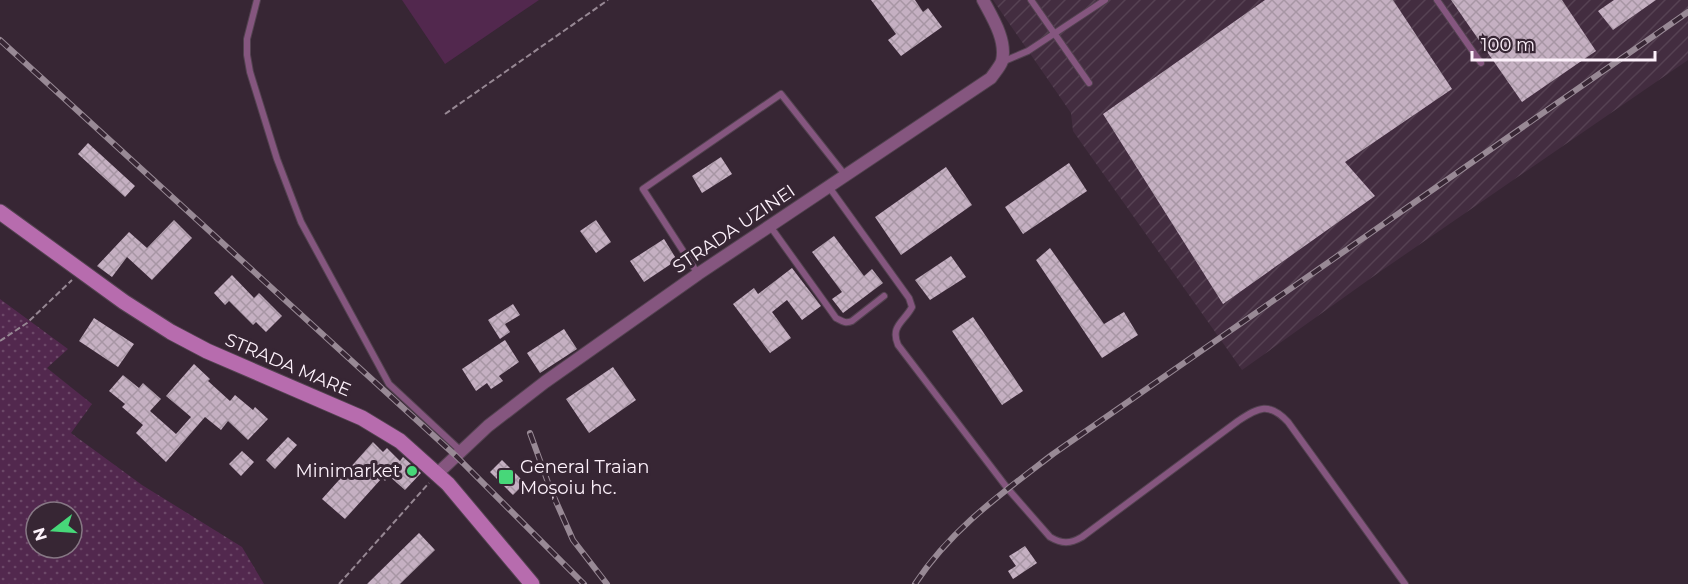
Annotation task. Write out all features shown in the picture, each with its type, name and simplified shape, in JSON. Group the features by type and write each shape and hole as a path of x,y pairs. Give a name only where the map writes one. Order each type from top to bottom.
{"main road":[{"name":"STRADA MARE","path":"0,212 148,319 188,342 381,428 400,441 438,473 532,584"}],"street":[{"path":"983,0 1002,42 1002,62"},
{"name":"STRADA UZINEI","path":"438,473 488,426 545,382 698,274 991,78 1002,62"}],"lane":[{"path":"257,0 247,39 250,72 277,159 301,222 389,384 461,451"},
{"path":"1031,0 1089,83"},
{"path":"1002,62 1028,51 1105,0"},
{"path":"1437,0 1480,63"},
{"path":"698,274 643,189 782,94 845,175"},
{"path":"829,186 909,298 912,307 897,327 895,336 898,345 1008,489 1057,542 1067,543 1082,537 1238,421 1260,409 1269,408 1278,411 1288,422 1405,584"},
{"path":"770,226 836,318 842,322 852,321 884,296"}],"path":[{"path":"445,114 608,0"},
{"path":"0,340 27,323 81,271"},
{"path":"339,584 438,473"}],"shaded area":[{"path":"402,0 539,0 445,64"},
{"path":"993,0 1688,0 1688,60 1381,271 1242,370 1073,131 1071,113"},
{"path":"0,299 68,349 47,368 92,404 71,433 142,485 242,547 264,584 0,584"}],"building":[{"path":"871,0 915,0 923,12 928,8 942,27 901,56 888,40 896,34"},
{"path":"1265,0 1393,0 1452,89 1345,162 1375,196 1223,304 1103,114"},
{"path":"1451,0 1562,0 1596,51 1522,102"},
{"path":"1614,0 1656,0 1613,30 1598,11"},
{"path":"88,143 135,186 125,197 78,154"},
{"path":"721,157 732,174 702,193 692,176"},
{"path":"1069,163 1087,191 1023,234 1005,207"},
{"path":"946,167 972,205 901,255 875,217"},
{"path":"174,220 192,238 152,280 127,257 112,277 97,266 129,232 147,248"},
{"path":"596,220 611,242 596,253 580,231"},
{"path":"834,236 864,276 872,269 883,283 843,313 832,299 842,292 812,252"},
{"path":"664,239 677,260 644,282 630,261"},
{"path":"1050,248 1104,324 1124,312 1138,335 1102,358 1036,260"},
{"path":"951,256 966,277 930,300 915,280"},
{"path":"792,268 821,306 802,320 787,300 772,312 791,338 770,353 733,304 754,288 758,294"},
{"path":"232,275 254,298 259,293 282,316 266,332 256,322 253,325 229,301 225,305 214,293"},
{"path":"513,304 520,315 505,324 510,332 500,339 488,320"},
{"path":"973,317 1023,391 1002,405 952,331"},
{"path":"94,318 134,344 118,367 79,341"},
{"path":"564,329 577,349 540,373 527,353"},
{"path":"505,340 519,362 499,376 503,381 491,389 487,383 476,391 462,369"},
{"path":"194,364 210,379 208,381 230,401 235,395 253,410 255,407 268,419 248,440 228,421 221,430 205,417 166,462 136,433 143,425 122,407 125,404 109,391 123,375 139,388 143,383 161,399 150,411 176,434 191,417 166,396"},
{"path":"613,367 636,400 589,433 566,399"},
{"path":"288,437 297,445 275,469 266,460"},
{"path":"373,442 383,452 387,448 400,461 403,457 421,473 405,490 389,476 385,481 382,478 345,519 322,499"},
{"path":"242,451 254,462 241,476 229,464"},
{"path":"502,460 525,483 513,495 490,472"},
{"path":"419,533 435,550 400,584 367,584"},
{"path":"1025,546 1037,563 1013,579 1008,571 1016,566 1009,556"}],"railway":[{"path":"915,584 944,546 961,529 996,498 1053,454 1688,12"},
{"path":"0,40 456,456 584,584"},
{"path":"530,433 550,488 573,540 607,584"}],"place":[{"name":"Minimarket","path":"412,471"},
{"name":"General Traian Moșoiu hc.","path":"506,477"}]}
